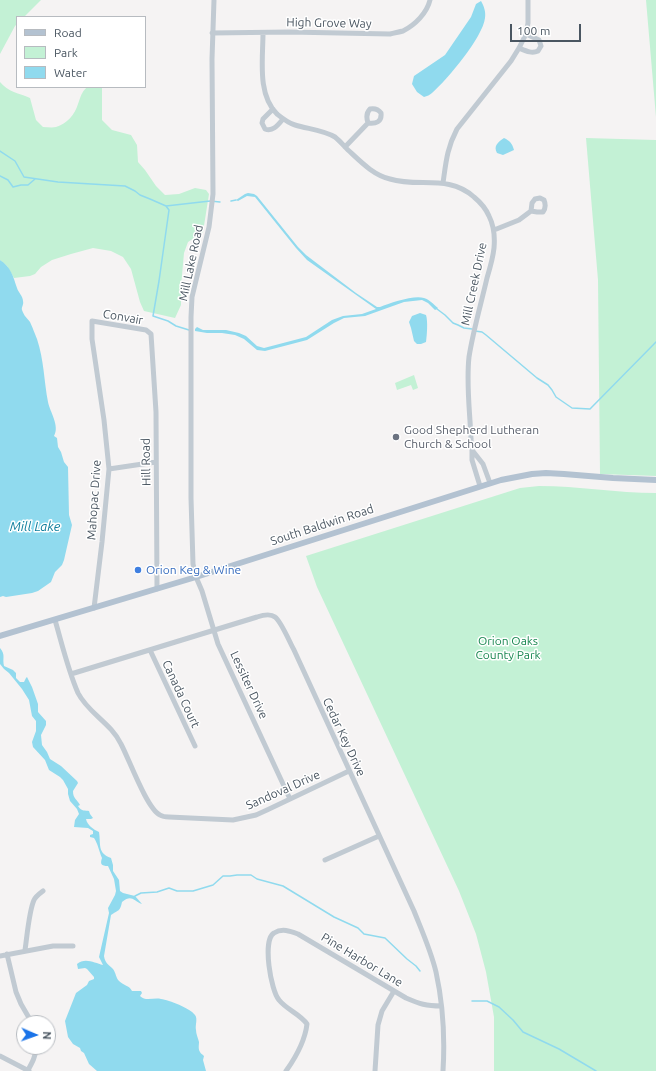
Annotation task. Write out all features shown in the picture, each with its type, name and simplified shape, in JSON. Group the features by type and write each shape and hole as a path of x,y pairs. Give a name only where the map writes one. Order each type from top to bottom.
{"main road":[{"name":"South Baldwin Road","path":"0,636 196,577 480,486 514,477 546,473 656,480"}],"street":[{"name":"Mill Lake Road","path":"196,577 193,564 192,528 191,318 192,297 209,227 213,194 212,33 214,0"},
{"name":"High Grove Way","path":"212,33 289,32 390,34 402,31 413,25 424,14 430,4 430,0"},
{"path":"443,183 447,151 457,129 511,61 526,34 528,23 528,0"},
{"name":"Mill Creek Drive","path":"263,33 263,80 265,92 268,102 283,119 294,125 318,130 333,136 367,167 390,179 443,183 459,187 480,203 488,215 494,230 494,250 469,356 468,381 472,460 480,486"},
{"path":"519,48 534,53 538,51 541,46 539,40 526,34"},
{"path":"273,109 263,119 262,123 265,129 274,129 283,119"},
{"path":"345,147 368,123"},
{"path":"494,230 519,220 531,211"},
{"name":"Convair","path":"92,321 146,330 150,334"},
{"name":"Mahopac Drive","path":"92,321 92,339 104,420 108,469 106,509 94,608"},
{"name":"Hill Road","path":"150,334 155,405 157,589"},
{"path":"472,450 483,464 490,483"},
{"path":"108,469 156,462"},
{"name":"Lessiter Drive","path":"196,577 202,591 218,644 290,799"},
{"name":"Cedar Key Drive","path":"71,674 264,615 271,615 277,618 294,650 423,932 436,973 441,1006 444,1042 443,1071"},
{"name":"Sandoval Drive","path":"55,620 71,674 79,694 86,705 113,731 121,742 147,800 154,811 161,816 233,820 256,815 349,771"},
{"name":"Canada Court","path":"150,650 194,746"},
{"path":"325,860 379,836"},
{"path":"25,950 34,900 38,894 43,891"},
{"name":"Pine Harbor Lane","path":"286,1071 296,1056 307,1031 308,1024 304,1019 279,1000 275,994 268,959 268,945 270,937 273,933 281,930 287,930 298,934 418,1004 441,1006"},
{"path":"0,956 25,950 53,946 73,946"},
{"path":"7,954 16,992 27,1015"},
{"path":"375,1071 378,1025 382,1011 394,991"},
{"path":"0,1056 28,1071 35,1055"}],"green space":[{"path":"0,0 41,0 25,16 16,16 16,25 0,54"},
{"path":"646,0 656,0 656,117"},
{"path":"0,82 10,90 30,98 36,120 43,127 54,127 64,124 73,115 82,93 86,88 102,88 102,120 112,130 131,135 137,145 138,162 156,186 165,195 179,194 195,188 206,190 209,194 203,232 188,242 184,253 181,305 175,318 144,311 131,269 123,257 111,251 93,248 71,254 52,260 41,267 35,274 14,278 7,266 0,260"},
{"path":"586,138 656,140 656,476 600,474 598,280"},
{"path":"414,375 418,388 413,390 411,385 397,390 395,383"},
{"name":"Orion Oaks County Park","path":"539,486 656,493 656,1071 494,1071 494,1017 486,972 476,934 459,891 317,587 306,556 520,488"}],"water":[{"path":"481,1 485,16 483,26 478,36 463,58 439,87 431,94 424,97 417,92 412,84 414,76 445,55 471,17 476,4"},
{"path":"504,138 510,142 514,150 503,155 497,153 496,146"},
{"path":"248,193 257,196 306,255 377,307 408,298 419,297 428,300 438,308 435,310 428,303 422,300 404,302 365,316 344,318 307,340 265,351 257,350 244,339 235,335 195,331 197,327 203,330 226,330 239,333 246,336 257,346 264,348 306,337 332,320 343,316 362,314 376,309 307,260 255,197 247,196 238,201 236,200"},
{"name":"Mill Lake","path":"0,260 7,266 13,276 23,299 22,310 30,322 37,339 43,363 48,402 56,428 54,436 57,438 58,447 64,462 68,467 69,515 72,525 64,560 62,565 55,572 51,582 38,591 32,593 6,597 0,597"},
{"path":"420,313 426,315 427,336 426,342 417,344 414,341 409,322 412,316"},
{"path":"0,648 2,650 4,666 16,673 16,678 20,682 24,682 27,677 32,687 38,704 38,712 46,721 46,725 41,735 42,745 50,759 61,766 77,781 78,783 73,791 74,797 80,805 78,806 79,808 89,811 93,818 86,819 91,827 99,832 100,848 104,854 111,858 113,871 119,880 120,891 135,896 142,904 130,898 122,902 120,908 111,915 104,956 105,960 115,972 119,981 132,991 141,991 142,993 140,996 142,998 169,1001 184,1007 195,1015 199,1050 204,1056 203,1060 206,1071 97,1071 89,1064 80,1048 73,1044 68,1037 65,1021 76,993 87,985 89,981 94,979 87,969 78,969 77,964 87,961 103,965 99,957 109,913 108,908 116,891 114,879 108,866 104,866 101,862 102,858 97,843 94,838 90,837 90,835 93,834 93,831 88,828 74,827 75,820 79,814 77,809 70,801 68,789 63,780 49,770 45,760 33,747 32,742 36,731 36,721 32,716 29,700 22,689 0,664"}],"waterway":[{"path":"0,151 15,161 24,177 58,182 125,186 140,195 166,206 169,210 153,316 189,330"},
{"path":"0,176 8,180 13,187 28,185 35,179"},
{"path":"231,201 236,200"},
{"path":"166,206 210,201 220,202"},
{"path":"437,309 453,323 464,328 472,329"},
{"path":"475,331 482,332 486,335 537,378 548,385 556,397 572,408 590,409 656,342"},
{"path":"135,896 141,893 157,892 169,888 177,891 193,891 213,885 223,876 251,875 257,879 283,886 334,917 358,928 364,934 385,938 420,971"},
{"path":"472,1001 487,1001 499,1007 523,1032 559,1049 596,1071"}],"place":[{"name":"Good Shepherd Lutheran Church & School","path":"396,437"},
{"name":"Orion Keg & Wine","path":"138,570"}]}
